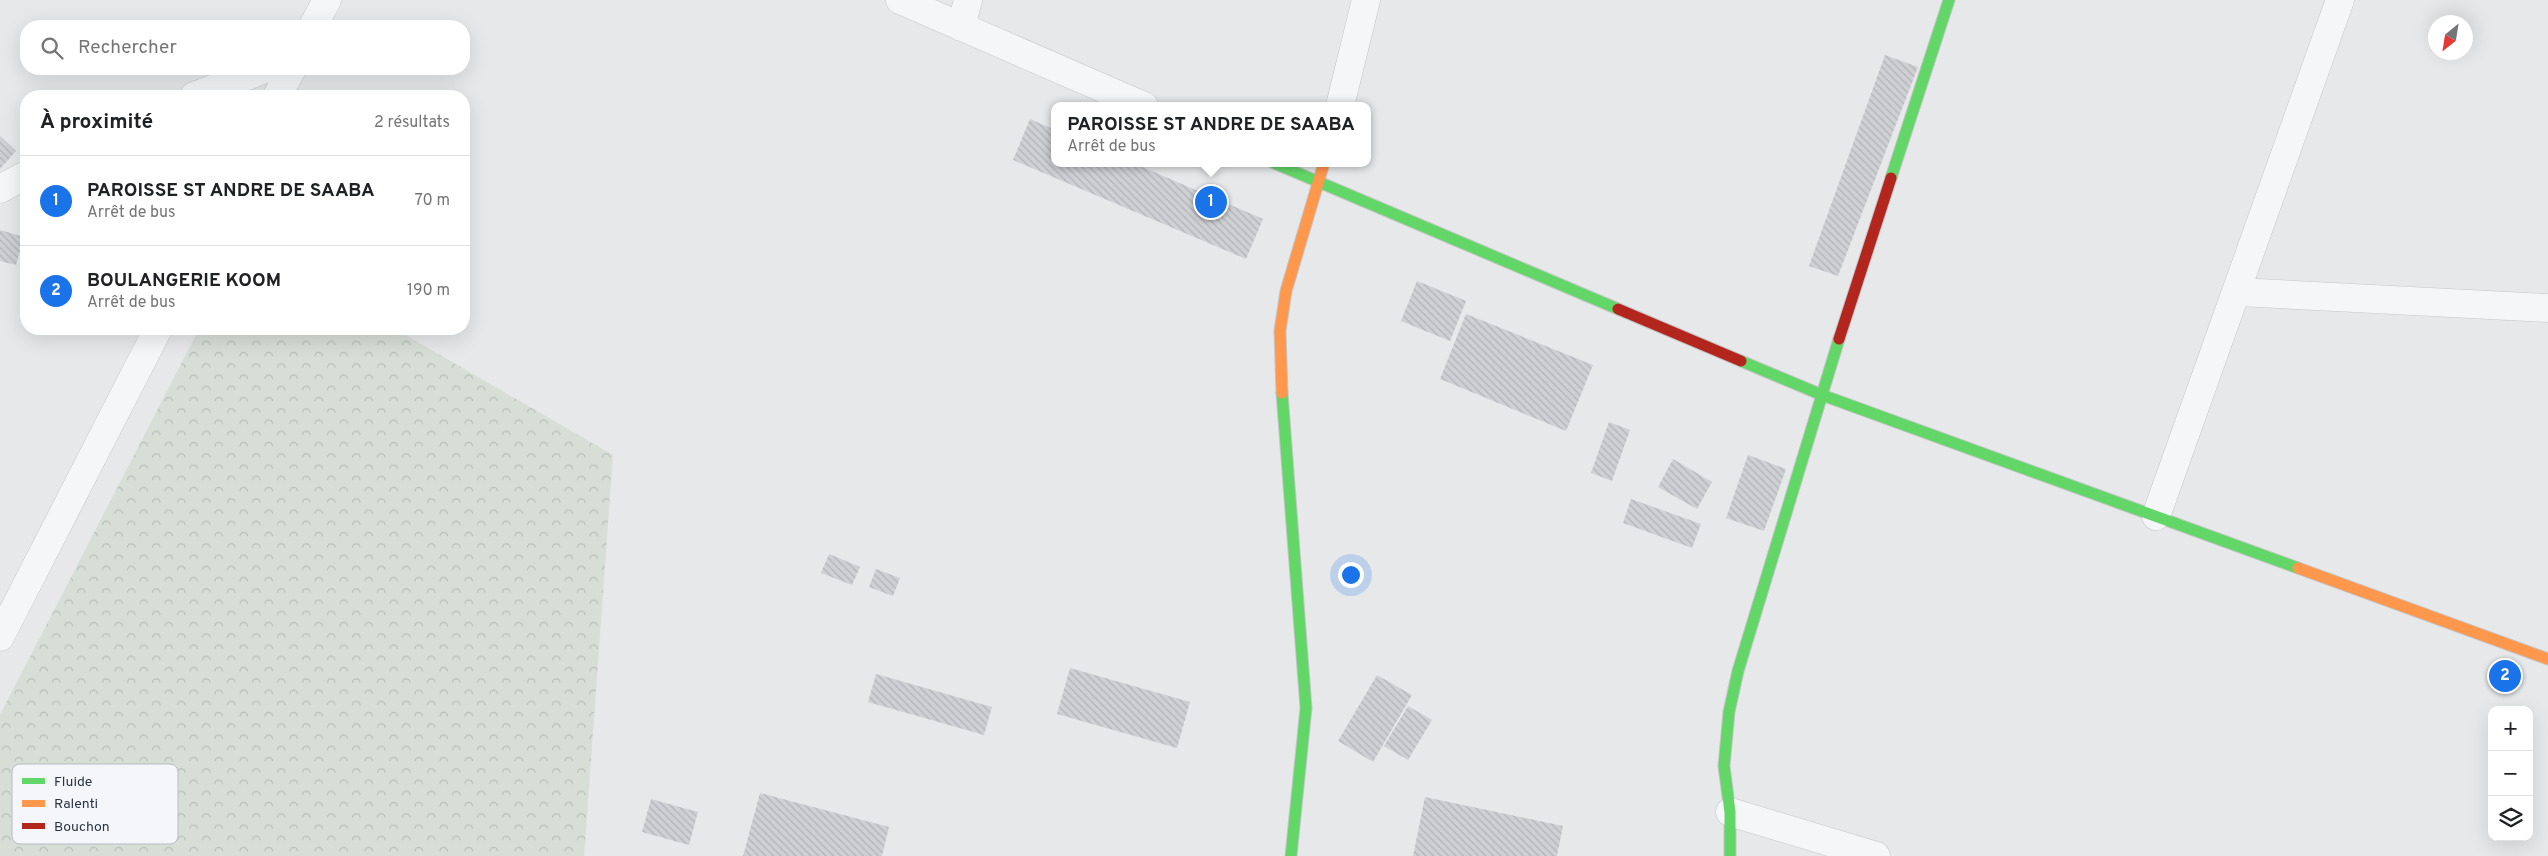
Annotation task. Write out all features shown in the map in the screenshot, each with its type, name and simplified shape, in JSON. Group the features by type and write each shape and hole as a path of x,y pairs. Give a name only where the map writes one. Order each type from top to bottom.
{"street":[{"path":"316,20 326,0"},
{"path":"900,0 1135,102"},
{"path":"961,27 968,0"},
{"path":"1341,102 1366,0"},
{"path":"1730,856 1730,812 1724,766 1729,712 1738,671 1822,395 1949,0"},
{"path":"2156,516 2238,292 2340,0"},
{"path":"210,90 248,75"},
{"path":"280,90 289,75"},
{"path":"1283,167 1822,395 2548,659"},
{"path":"1291,856 1306,708 1280,369 1280,331 1286,291 1323,167"},
{"path":"0,189 20,178"},
{"path":"2238,292 2548,308"},
{"path":"0,637 155,335"},
{"path":"1730,812 1876,856"}],"green space":[{"path":"196,335 405,335 613,455 584,856 0,856 0,715"}],"building":[{"path":"1885,55 1918,67 1838,276 1809,266"},
{"path":"1030,119 1051,128 1051,167 1142,167 1263,219 1246,259 1013,160"},
{"path":"0,136 16,151 0,169"},
{"path":"0,230 20,236 20,251 16,265 0,261"},
{"path":"1417,281 1466,301 1450,341 1401,321"},
{"path":"1466,314 1593,365 1566,431 1440,379"},
{"path":"1609,422 1630,430 1612,481 1591,473"},
{"path":"1748,455 1786,469 1764,531 1726,518"},
{"path":"1673,459 1712,482 1697,509 1658,487"},
{"path":"1631,499 1701,524 1692,548 1623,523"},
{"path":"829,554 860,567 852,585 821,573"},
{"path":"876,569 900,578 893,596 869,587"},
{"path":"1070,668 1190,702 1177,748 1057,714"},
{"path":"876,674 992,707 984,735 868,702"},
{"path":"1377,675 1412,695 1373,762 1338,741"},
{"path":"1408,706 1432,720 1408,760 1384,746"},
{"path":"760,793 889,827 882,856 743,856"},
{"path":"1425,797 1563,826 1557,856 1413,856"},
{"path":"651,799 698,812 689,845 642,832"}],"traffic: fast":[{"path":"1891,178 1949,0"},
{"path":"1283,167 1618,309"},
{"path":"1730,856 1730,812 1724,766 1729,712 1738,671 1839,339"},
{"path":"1741,361 1822,395 2298,568"},
{"path":"1282,393 1306,708 1291,856"}],"traffic: slow":[{"path":"1282,393 1280,331 1286,291 1323,167"},
{"path":"2298,568 2548,659"}],"traffic: jam":[{"path":"1839,339 1891,178"},
{"path":"1618,309 1741,361"}],"place":[{"name":"PAROISSE ST ANDRE DE SAABA","path":"1211,202"},
{"name":"BOULANGERIE KOOM","path":"2505,676"}]}
